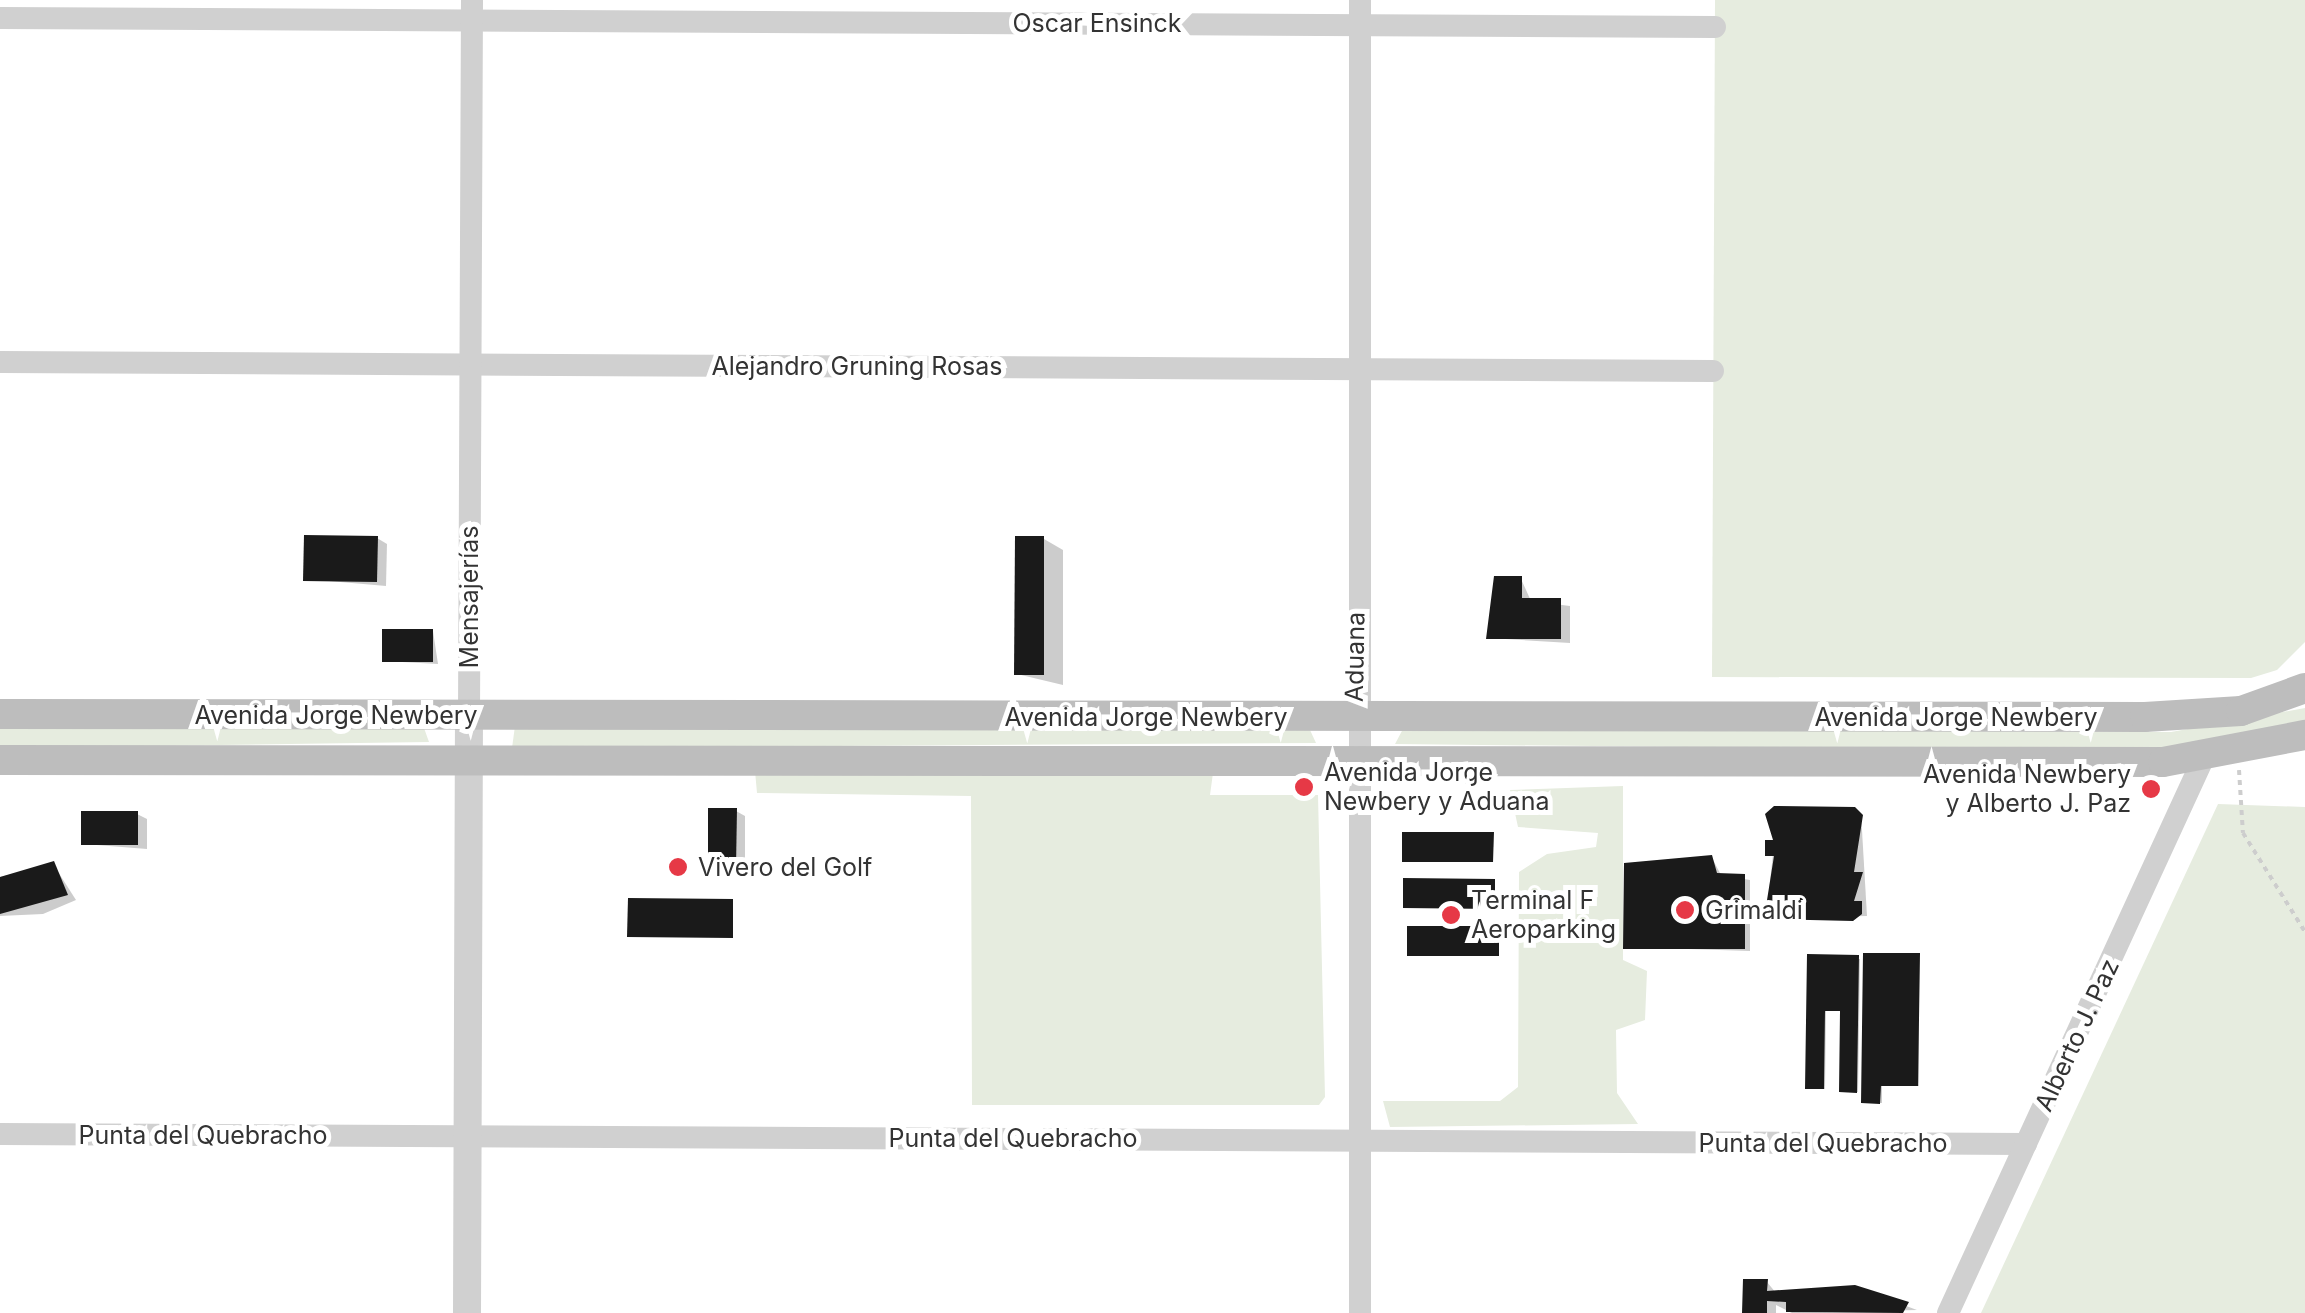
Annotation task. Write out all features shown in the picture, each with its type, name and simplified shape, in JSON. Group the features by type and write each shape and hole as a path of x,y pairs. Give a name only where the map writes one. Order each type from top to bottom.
{"main road":[{"name":"Avenida Jorge Newbery","path":"0,714 2145,716 2241,711 2297,692"},
{"name":"Avenida Jorge Newbery","path":"0,760 1354,764 2204,758 2305,735"}],"street":[{"name":"Aduana","path":"1360,0 1360,369 1354,718 1360,1313"},
{"name":"Oscar Ensinck","path":"0,18 472,10 1360,25 1714,26"},
{"name":"Mensajerías","path":"466,1313 472,10"},
{"name":"Alejandro Gruning Rosas","path":"0,362 1713,371"},
{"name":"Alberto J. Paz","path":"1948,1313 2204,758"},
{"name":"Punta del Quebracho","path":"0,1134 2026,1144"}],"path":[{"path":"2238,751 2243,833 2305,932"}],"shaded area":[{"path":"1715,0 2305,0 2305,642 2277,670 2251,678 1712,677"},
{"path":"2305,708 2305,724 2152,752 1395,744 1403,729 2171,732"},
{"path":"0,726 424,728 429,742 0,748"},
{"path":"515,726 1310,730 1316,743 512,748"},
{"path":"755,771 1213,773 1210,795 1318,795 1325,1097 1319,1105 972,1105 971,796 757,793"},
{"path":"1623,786 1623,960 1647,971 1645,1020 1616,1030 1617,1093 1638,1124 1390,1127 1383,1101 1500,1101 1518,1087 1519,872 1547,854 1596,847 1598,833 1518,827 1510,790"},
{"path":"2218,804 2305,807 2305,1313 1981,1313"}],"building":[{"path":"304,535 378,536 377,582 303,581"},
{"path":"1015,536 1044,536 1044,675 1014,675"},
{"path":"1494,576 1522,576 1522,598 1561,598 1561,639 1486,639"},
{"path":"382,629 433,629 433,662 382,662"},
{"path":"1774,806 1855,807 1863,815 1854,872 1863,872 1854,901 1862,901 1862,914 1853,921 1764,919 1774,856 1765,856 1765,840 1773,840 1765,814"},
{"path":"708,808 737,808 736,867 708,867"},
{"path":"81,811 138,811 138,845 81,845"},
{"path":"1402,832 1494,832 1493,862 1402,862"},
{"path":"1712,855 1717,873 1745,874 1745,949 1623,949 1624,863"},
{"path":"54,861 68,895 0,914 0,877"},
{"path":"1403,878 1495,879 1495,909 1403,908"},
{"path":"628,898 733,899 733,938 627,937"},
{"path":"1407,926 1499,926 1499,956 1407,956"},
{"path":"1863,953 1920,953 1918,1086 1881,1086 1880,1104 1861,1103"},
{"path":"1807,954 1859,955 1857,1093 1839,1092 1840,1011 1825,1011 1824,1089 1805,1089"},
{"path":"1743,1279 1768,1279 1767,1291 1855,1285 1909,1302 1903,1313 1786,1312 1786,1302 1767,1301 1767,1313 1742,1313"}],"place":[{"name":"Avenida Jorge Newbery y Aduana","path":"1304,787"},
{"name":"Avenida Newbery y Alberto J. Paz","path":"2151,789"},
{"name":"Vivero del Golf","path":"678,867"},
{"name":"Grimaldi","path":"1685,910"},
{"name":"Terminal F Aeroparking","path":"1451,915"}]}
